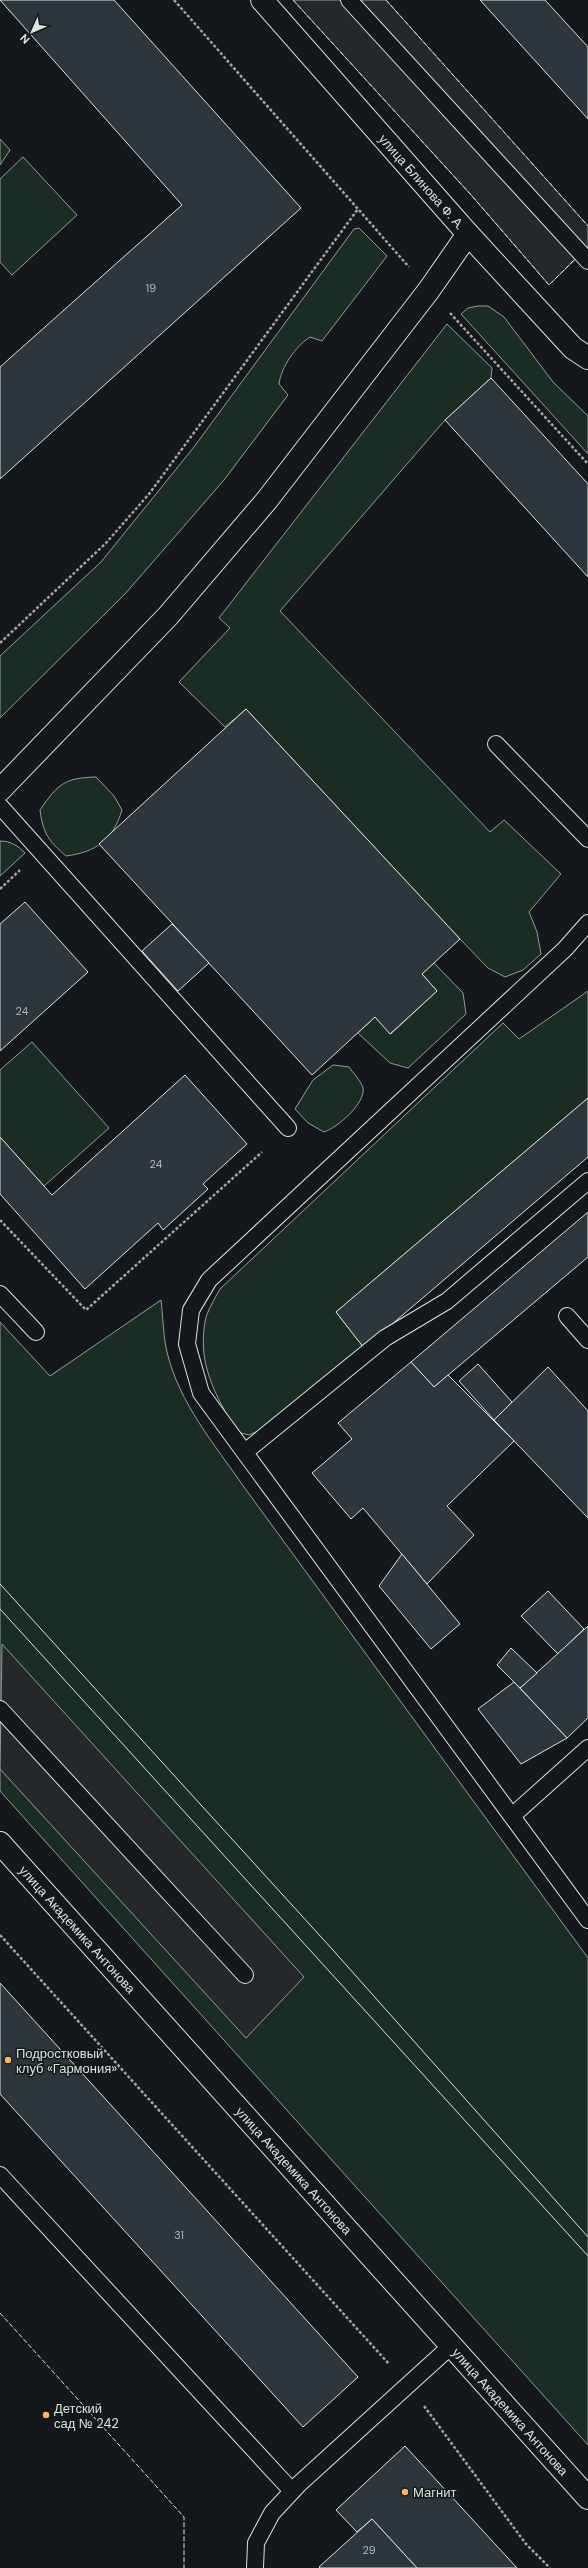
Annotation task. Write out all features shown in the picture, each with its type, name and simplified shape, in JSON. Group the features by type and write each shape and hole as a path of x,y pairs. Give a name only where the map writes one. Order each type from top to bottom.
{"street":[{"name":"улица Блинова Ф. А.","path":"262,0 468,234 573,348 588,358"},
{"path":"0,790 168,616 268,500 429,290 468,234"},
{"name":"улица Академика Антонова","path":"0,1843 588,2498"}],"lane":[{"path":"349,0 588,262"},
{"path":"496,744 588,839"},
{"path":"0,806 288,1128"},
{"path":"588,923 542,970 209,1280 191,1310 186,1344 201,1392 588,1920"},
{"path":"245,1452 385,1338 447,1301 588,1181"},
{"path":"0,1294 36,1332"},
{"path":"567,1316 588,1340"},
{"path":"0,1708 245,1975"},
{"path":"512,1816 588,1748"},
{"path":"0,2175 292,2491"},
{"path":"255,2568 256,2543 272,2513 292,2491 452,2345"}],"path":[{"path":"174,0 429,290 588,464"},
{"path":"0,643 106,543 149,494 358,209"},
{"path":"0,1220 86,1310 262,1152"},
{"path":"0,1935 408,2385 526,2544 550,2568"}],"green space":[{"path":"0,139 10,150 0,165"},
{"path":"23,157 77,215 12,275 0,262 0,179"},
{"path":"359,228 387,256 322,341 310,337 295,351 290,358 280,377 279,384 288,395 224,480 125,594 0,718 0,656 101,562 194,447 354,229"},
{"path":"488,306 504,317 553,382 588,416 588,454 461,314 468,308"},
{"path":"447,324 492,368 491,378 445,420 280,611 490,832 504,820 561,874 529,912 537,932 541,954 523,970 505,977 488,968 246,709 225,727 179,682 230,628 219,618"},
{"path":"96,777 114,796 122,810 114,829 102,843 95,848 66,856 55,846 45,831 40,810 57,788 63,784 76,779"},
{"path":"0,841 14,844 25,853 0,876"},
{"path":"434,963 463,993 466,1014 408,1068 390,1063 358,1033 375,1017 391,1034 437,991 422,974"},
{"path":"588,991 588,1098 336,1312 364,1348 260,1430 249,1435 237,1432 221,1405 215,1391 206,1363 204,1349 206,1317 220,1289 503,1023 519,1039"},
{"path":"32,1042 109,1128 44,1186 0,1137 0,1070"},
{"path":"333,1065 349,1067 362,1085 363,1094 360,1101 350,1114 336,1126 324,1132 308,1123 295,1109 313,1080"},
{"path":"161,1300 167,1352 180,1389 199,1423 244,1487 588,1958 588,2445 0,1791 0,1322 50,1376"}],"shaded area":[{"path":"293,0 386,0 588,226 588,247 549,285 472,196"},
{"path":"2,1644 304,1977 246,2038 0,1769"}],"building":[{"path":"0,0 114,0 301,208 0,479 0,367 182,205"},
{"path":"480,0 545,0 588,47 588,119"},
{"path":"491,378 588,484 588,577 445,420"},
{"path":"246,709 460,939 422,974 437,991 390,1034 375,1017 312,1075 99,844"},
{"path":"25,902 88,972 0,1051 0,924"},
{"path":"172,924 209,963 178,991 142,951"},
{"path":"185,1075 247,1144 203,1184 208,1189 163,1230 158,1223 85,1289 0,1194 0,1137 52,1195"},
{"path":"588,1098 588,1157 364,1348 336,1312"},
{"path":"588,1212 588,1257 434,1387 411,1362"},
{"path":"411,1362 434,1387 448,1375 514,1441 447,1506 474,1535 427,1584 363,1508 351,1519 312,1473 352,1439 338,1423"},
{"path":"478,1364 512,1402 494,1420 459,1381"},
{"path":"548,1367 588,1411 588,1518 494,1420"},
{"path":"402,1554 460,1624 431,1649 379,1586"},
{"path":"548,1591 584,1629 558,1654 521,1616"},
{"path":"588,1626 588,1718 567,1738 520,1688"},
{"path":"511,1648 537,1673 520,1688 497,1665"},
{"path":"514,1682 567,1738 521,1764 478,1709"},
{"path":"0,1983 358,2377 303,2427 0,2094"},
{"path":"405,2446 517,2568 417,2568 372,2519 357,2532 336,2510"},
{"path":"372,2519 417,2568 319,2567"}],"tram line":[{"path":"0,1584 332,1949 588,2237"},
{"path":"0,1609 588,2256"}],"fence":[{"path":"293,0 472,196 549,285 574,260"},
{"path":"386,0 588,226"},
{"path":"0,2313 184,2517 184,2568"}],"place":[{"name":"Подростковый клуб «Гармония»","path":"8,2060"},
{"name":"Детский сад № 242","path":"46,2415"},
{"name":"Магнит","path":"405,2492"}]}
